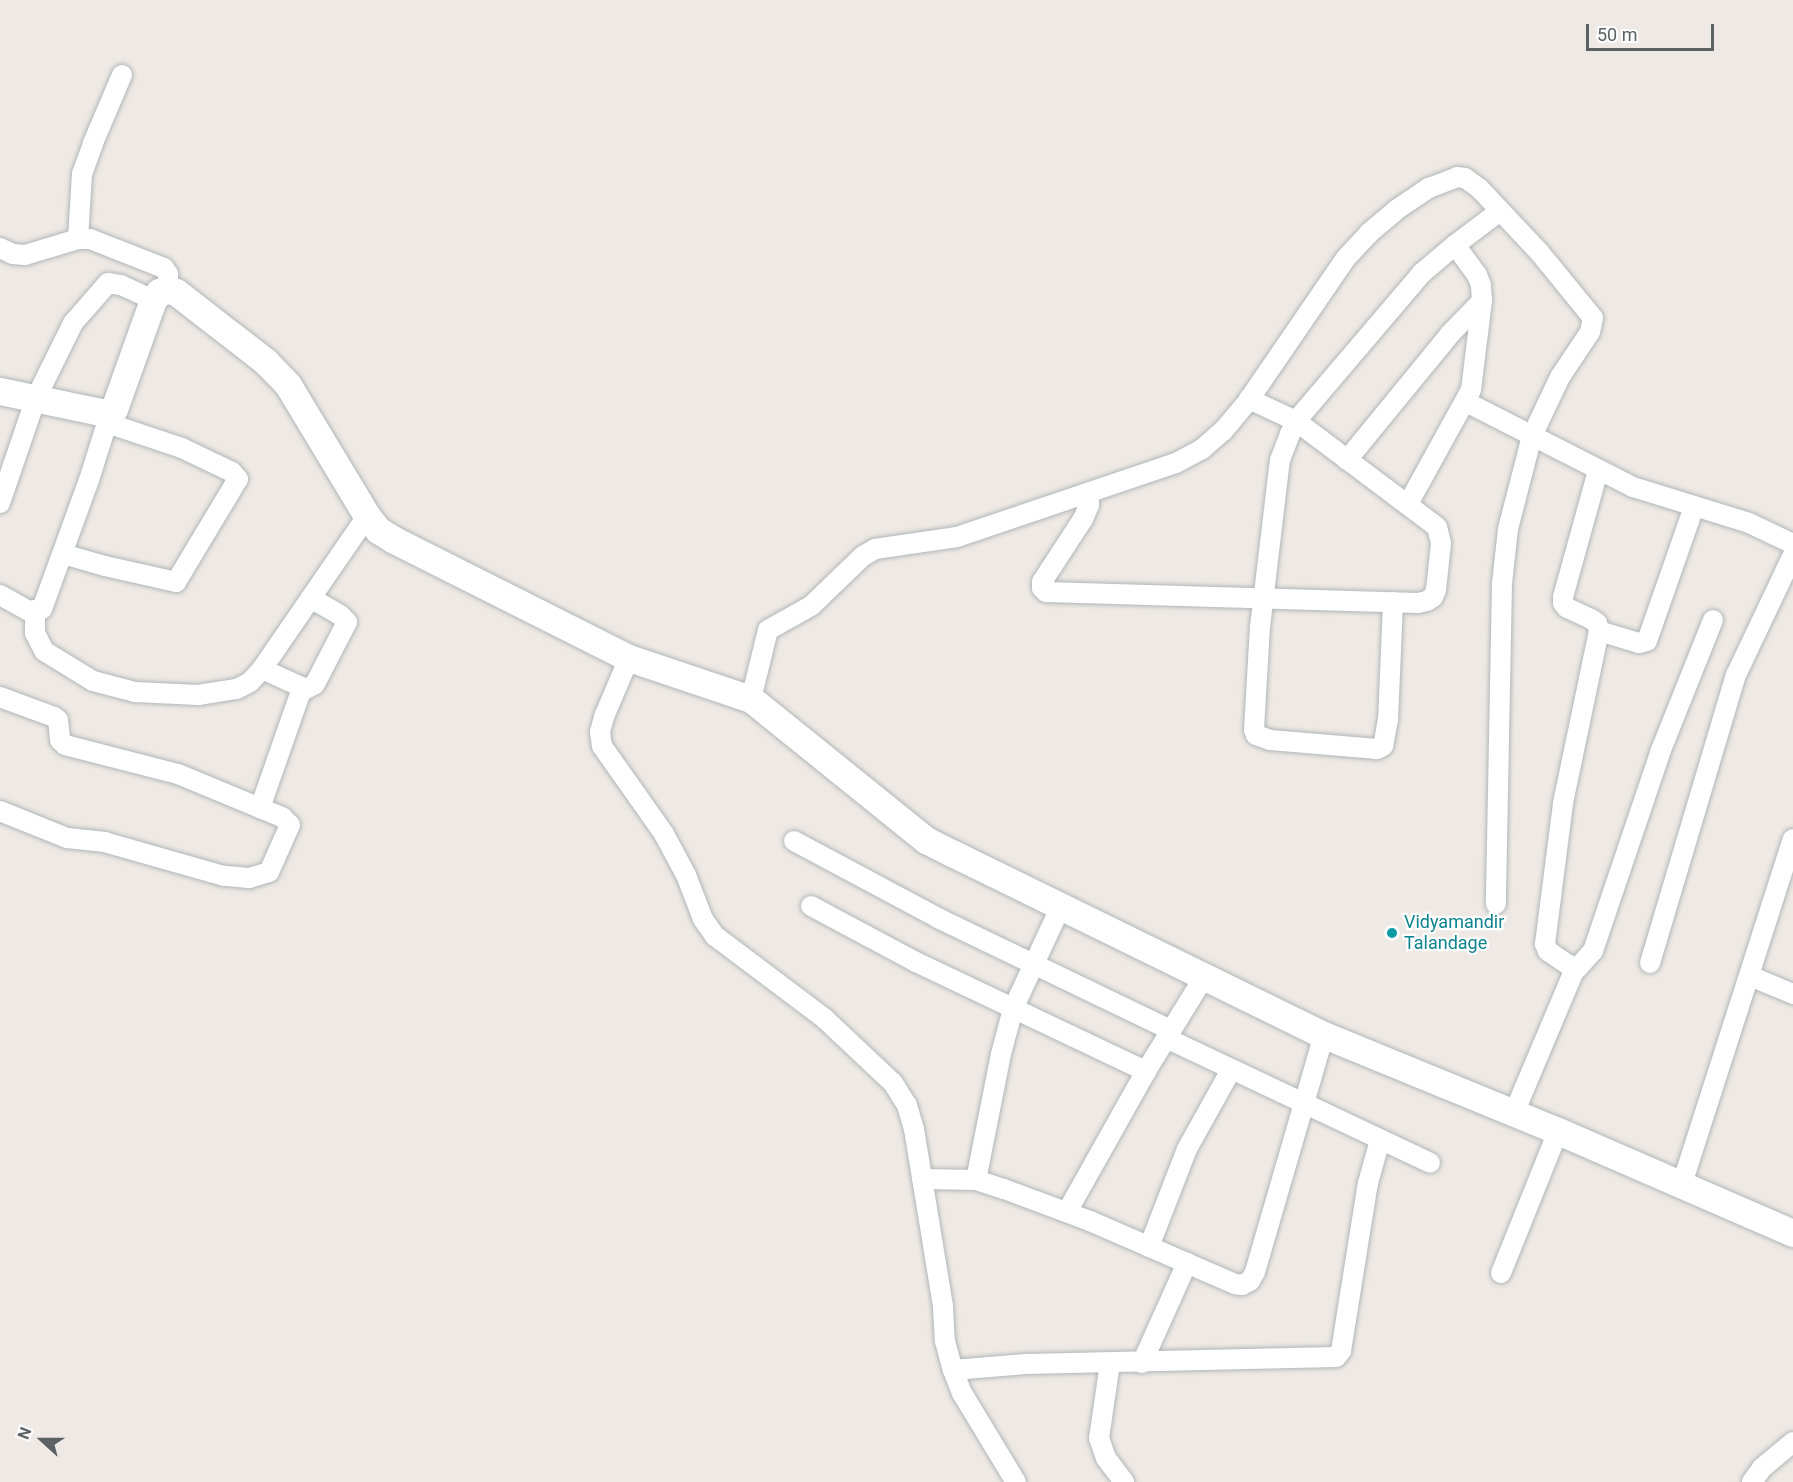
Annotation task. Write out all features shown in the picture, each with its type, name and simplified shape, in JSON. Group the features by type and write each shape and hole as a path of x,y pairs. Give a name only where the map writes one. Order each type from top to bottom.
{"street":[{"path":"78,239 82,174 122,75"},
{"path":"751,699 768,630 774,624 811,606 863,555 874,549 957,537 1176,463 1202,449 1223,431 1250,399 1346,258 1396,210 1429,188 1457,177 1471,181 1500,211 1540,253 1593,318 1590,332 1560,377 1532,436 1508,529 1502,583 1496,904"},
{"path":"1393,602 1387,741 1383,746 1377,749 1270,740 1256,735 1254,730 1257,659 1280,460 1296,421 1422,273 1455,244 1500,211"},
{"path":"0,248 13,254 25,255 78,239 106,244 157,264 168,274 120,397 107,418 46,602 42,609 34,612 0,595"},
{"path":"1408,504 1466,402 1474,373 1482,301 1477,275 1455,244"},
{"path":"0,503 36,399 73,323 103,286 114,282 161,295 176,292 265,361 288,385 367,516 394,540 629,658 751,699 926,840 1324,1035 1558,1131 1793,1233"},
{"path":"1347,460 1450,334 1482,301"},
{"path":"0,391 107,418 182,448 232,472 238,479 176,582 63,554"},
{"path":"1089,493 1089,504 1083,519 1042,582 1042,588 1046,592 1427,602 1436,590 1441,534 1437,527 1296,421 1250,399"},
{"path":"1466,402 1598,471 1652,494 1749,523 1793,544"},
{"path":"1573,973 1570,966 1548,951 1545,944 1563,803 1599,631 1597,623 1563,603 1598,471"},
{"path":"1599,631 1638,643 1647,641 1694,507"},
{"path":"34,612 35,633 44,651 84,676 109,686 135,692 198,695 237,689 250,682 262,669 367,516"},
{"path":"1650,963 1736,675 1793,555"},
{"path":"262,669 302,688 311,688 315,684 347,622 340,615 310,598"},
{"path":"1514,1113 1573,973 1593,951 1661,750 1713,620"},
{"path":"629,658 600,732 602,746 664,834 686,875 703,919 715,936 825,1019 893,1083 907,1105 943,1307 945,1341 953,1370 962,1392 1016,1482"},
{"path":"260,808 302,688"},
{"path":"0,697 54,717 58,720 60,740 64,745 178,774 282,817 290,825 269,872 249,878 224,876 105,842 67,838 0,811"},
{"path":"1682,1184 1793,839"},
{"path":"794,841 938,918 1036,964 1231,1070 1430,1163"},
{"path":"811,906 916,962 1146,1071"},
{"path":"976,1180 1001,1054 1013,1009 1036,964 1060,906"},
{"path":"1750,976 1793,994"},
{"path":"1067,1212 1146,1071 1204,977"},
{"path":"922,1179 976,1180 1067,1212 1235,1284 1250,1281 1255,1272 1324,1035"},
{"path":"1149,1247 1187,1149 1231,1070"},
{"path":"1501,1273 1558,1131"},
{"path":"953,1370 1026,1364 1329,1358 1339,1355 1368,1183 1380,1140"},
{"path":"1142,1363 1186,1263"},
{"path":"1110,1363 1099,1438 1106,1458 1124,1482"},
{"path":"1752,1482 1762,1468 1793,1442"}],"place":[{"name":"Vidyamandir Talandage","path":"1392,933"}]}
